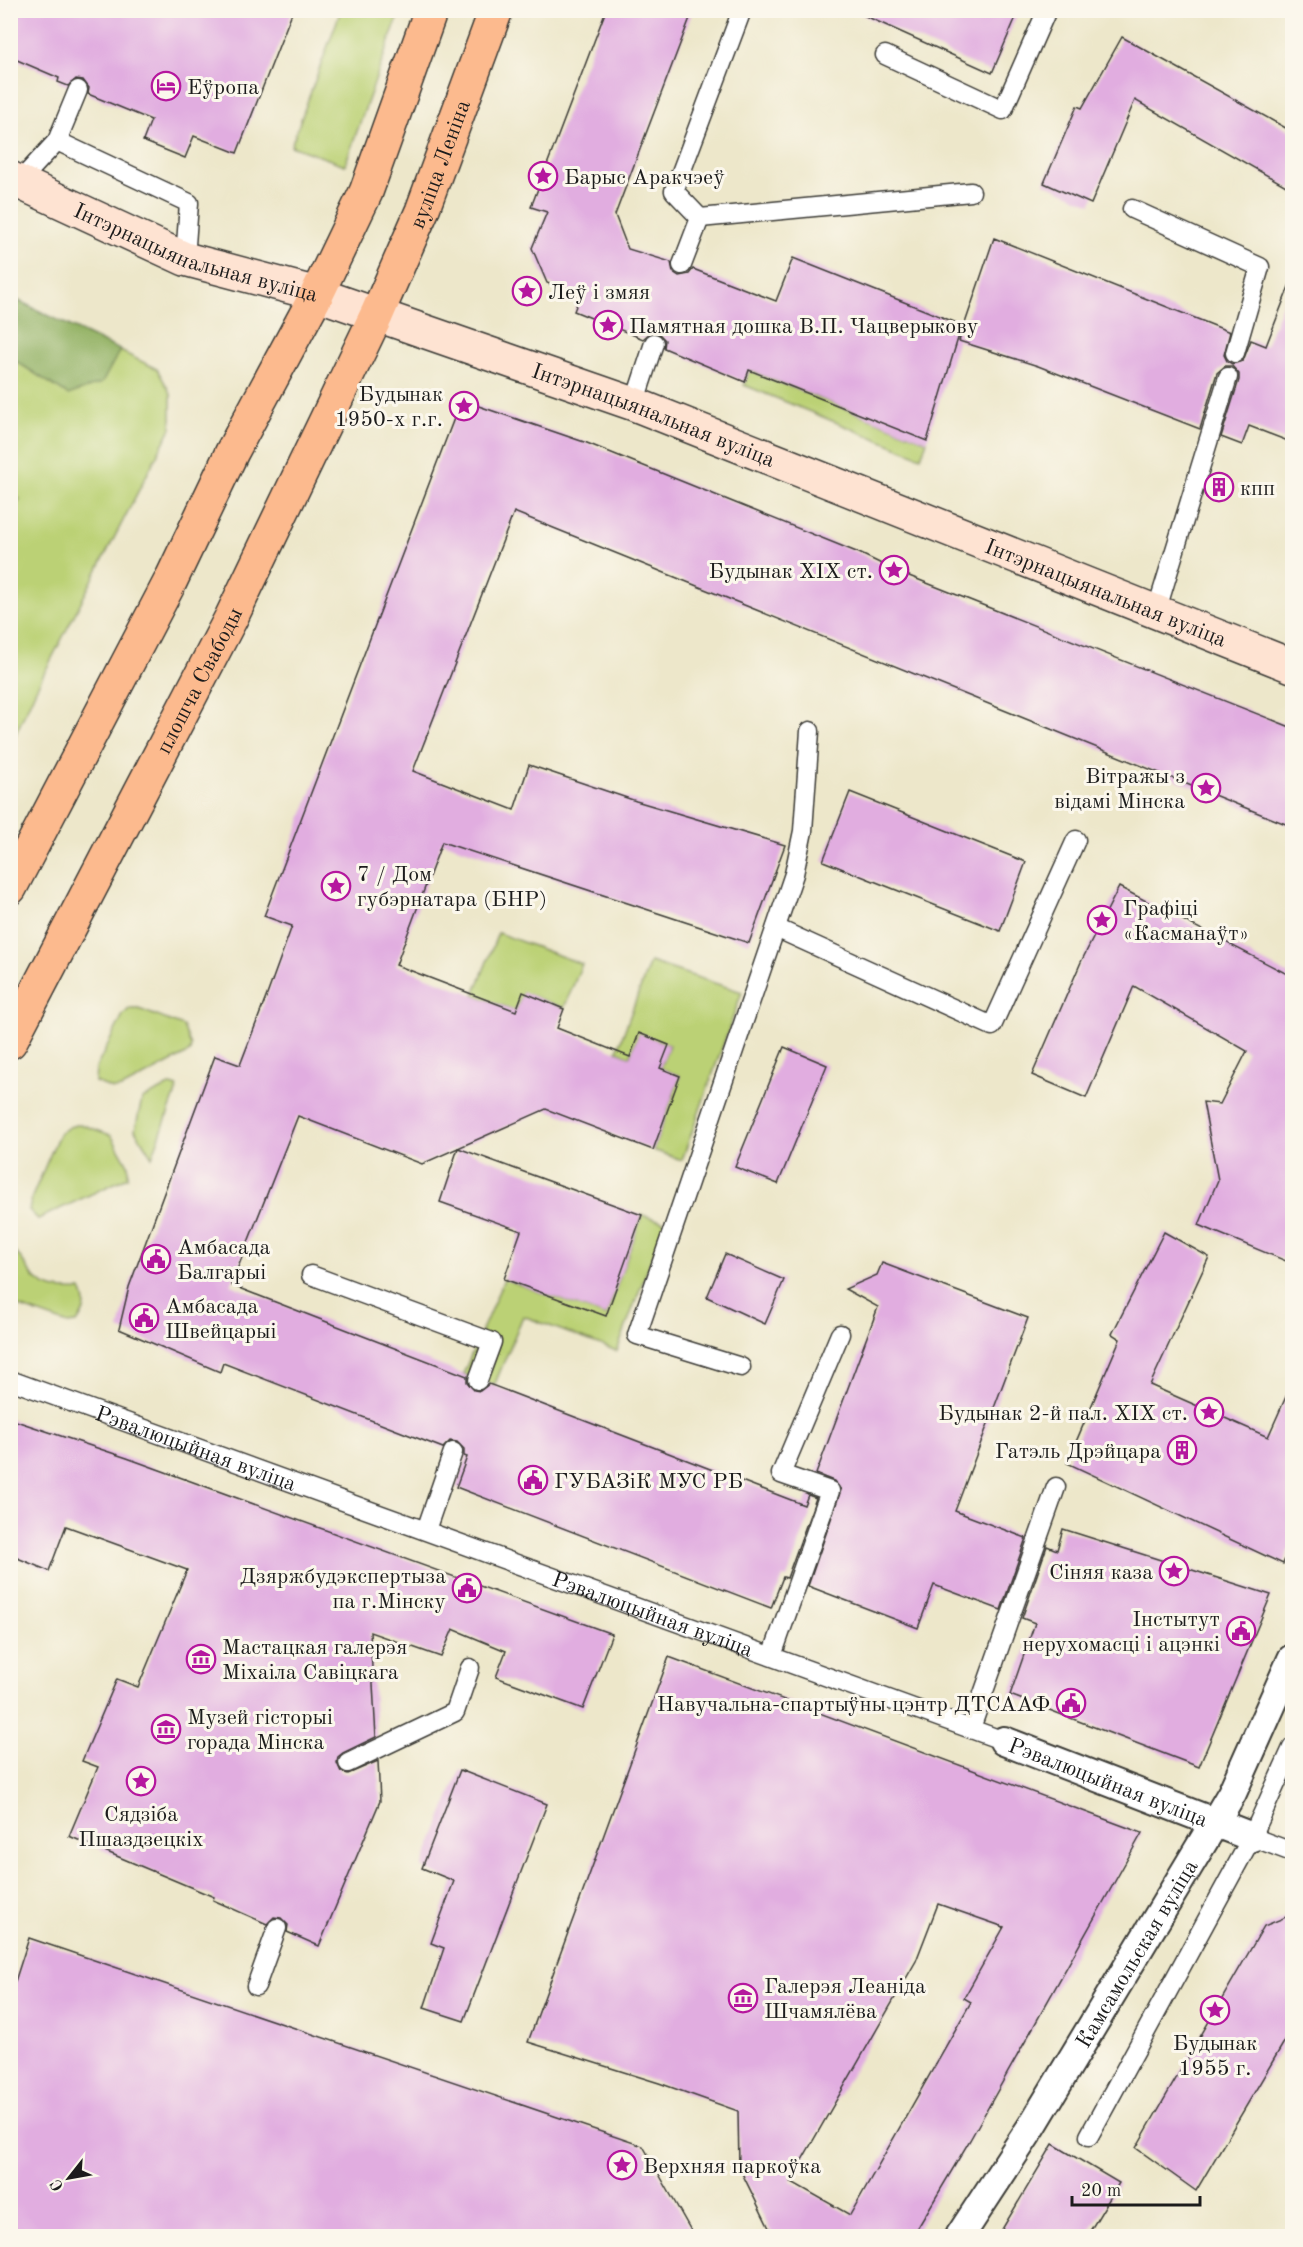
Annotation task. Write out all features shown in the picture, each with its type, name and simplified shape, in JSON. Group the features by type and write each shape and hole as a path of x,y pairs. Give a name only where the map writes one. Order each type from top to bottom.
{"main road":[{"path":"10,888 170,582 232,452 317,294 366,192 431,10"},
{"name":"вуліца Леніна","path":"377,314 422,211 496,10"},
{"name":"Інтэрнацыянальная вуліца","path":"15,180 185,259 317,294 634,404 1293,666"},
{"name":"плошча Свабоды","path":"10,1042 231,618 377,314"}],"street":[{"name":"Камсамольская вуліца","path":"960,2236 1032,2126 1232,1793 1293,1659"},
{"name":"Рэвалюцыйная вуліца","path":"1004,1741 1252,1837"}],"lane":[{"path":"700,218 674,191 742,10"},
{"path":"885,55 1003,110 1047,10"},
{"path":"15,180 57,141 78,90"},
{"path":"57,141 189,203 185,259"},
{"path":"700,218 971,192"},
{"path":"1132,209 1260,267 1235,353"},
{"path":"682,265 700,218"},
{"path":"634,404 654,343"},
{"path":"1156,612 1228,377"},
{"path":"741,1367 637,1335 794,874 803,831 810,731"},
{"path":"776,928 992,1026 1076,840"},
{"path":"311,1275 492,1342 478,1380"},
{"path":"772,1656 830,1491 781,1474 840,1334"},
{"name":"Рэвалюцыйная вуліца","path":"10,1380 1004,1741"},
{"path":"426,1530 453,1452"},
{"path":"971,1728 1056,1487"},
{"path":"348,1763 455,1712 470,1668"},
{"name":"Камсамольская вуліца","path":"1089,2136 1252,1837 1293,1748"},
{"name":"Рэвалюцыйная вуліца","path":"1252,1837 1293,1852"},
{"path":"256,1986 277,1928"}],"green space":[{"path":"341,10 400,11 345,165 291,146"},
{"path":"10,297 120,350 102,383 68,395 11,358"},
{"path":"11,297 157,369 171,394 171,428 36,689 11,744 10,515 20,499 10,493"},
{"path":"749,370 927,441 921,457 744,385"},
{"path":"498,933 582,964 564,1008 523,993 516,1011 474,995"},
{"path":"650,962 742,992 682,1160 653,1150 680,1076 660,1068 669,1045 639,1034 630,1057 617,1051"},
{"path":"129,1009 139,1009 183,1026 191,1046 190,1052 122,1088 113,1089 95,1082 96,1068 123,1015"},
{"path":"171,1085 178,1087 152,1157 135,1130 142,1099"},
{"path":"80,1124 111,1135 128,1165 128,1177 38,1219 29,1210 32,1197 59,1134 69,1127"},
{"path":"642,1215 665,1222 617,1351 523,1316 494,1386 463,1374 504,1279 606,1316"},
{"path":"11,1250 20,1257 34,1277 46,1286 81,1290 85,1307 77,1323 68,1324 11,1304"}],"building":[{"name":"Еўропа","path":"10,10 293,10 237,153 194,136 185,158 143,141 151,120 88,94 89,88 83,80 76,79 68,86 58,82 59,78 10,57"},
{"path":"606,10 693,10 615,215 628,249 671,262 673,272 679,276 689,274 693,269 776,301 793,258 962,325 927,441 749,370 745,382 664,348 665,340 658,333 651,332 643,339 574,311 580,296 547,283 532,248 547,212 531,207"},
{"path":"852,10 1019,10 992,73"},
{"path":"1122,37 1293,132 1293,190 1135,100 1091,204 1044,183 1077,106 1082,108"},
{"path":"994,238 1230,332 1224,355 1232,364 1243,361 1251,340 1266,346 1290,284 1293,285 1293,443 1249,426 1242,445 1221,437 1239,380 1239,374 1232,366 1225,366 1217,373 1200,429 1038,366 959,341"},
{"path":"461,400 587,443 859,553 894,570 1293,728 1293,827 514,512 413,771 514,810 529,765 636,801 785,845 749,943 442,842 396,965 516,1011 523,992 564,1009 557,1028 630,1057 639,1033 669,1045 660,1068 680,1076 653,1150 546,1109 422,1164 298,1116 231,1285 467,1376 467,1382 474,1390 480,1391 489,1384 804,1505 808,1495 816,1498 787,1578 783,1577 771,1608 456,1487 467,1457 464,1456 464,1449 457,1442 450,1441 443,1448 223,1363 220,1372 119,1329 129,1287 215,1056 240,1065 267,995 292,926 264,916"},
{"path":"850,792 1026,862 1000,931 823,861"},
{"path":"1119,887 1293,977 1293,1264 1199,1225 1218,1180 1203,1102 1220,1104 1247,1051 1134,986 1086,1098 1032,1075 1081,962"},
{"path":"784,1047 827,1065 778,1184 735,1167"},
{"path":"458,1148 642,1215 606,1316 504,1279 521,1231 440,1202"},
{"path":"1164,1232 1209,1257 1150,1385 1268,1437 1293,1381 1293,1539 1283,1564 1067,1463 1120,1339 1112,1334"},
{"path":"725,1254 784,1280 765,1324 707,1297"},
{"path":"882,1263 1028,1318 955,1511 1026,1538 1001,1610 934,1585 918,1628 808,1586 841,1490 834,1481 816,1474 878,1307 845,1289 877,1275"},
{"path":"10,1419 127,1458 612,1634 583,1709 496,1677 506,1651 453,1629 441,1657 370,1632 376,1737 343,1753 338,1757 337,1763 341,1772 348,1774 378,1761 380,1801 319,1946 287,1932 288,1925 281,1918 274,1917 267,1924 213,1900 214,1897 69,1836 98,1767 82,1761 117,1679 138,1687 187,1570 66,1526 49,1571 10,1555"},
{"path":"1063,1529 1271,1595 1199,1767 1010,1695 1035,1623 1022,1618 1047,1546 1057,1550"},
{"path":"669,1657 1142,1833 970,2140 913,2236 773,2236 739,2167 738,2111 659,2083 528,2042","holes":["938,1904 1004,1927 964,1998 971,2002 850,2215 790,2181 916,1961"]},
{"path":"460,1770 547,1804 464,2021 424,2008 444,1948 431,1943 454,1881 422,1868"},
{"path":"1293,1914 1293,2027 1196,2191 1136,2148 1264,1926"},
{"path":"29,1938 643,2146 694,2236 10,2236 10,1997"},
{"path":"1053,2144 1119,2183 1087,2236 998,2236"}],"place":[{"name":"Еўропа","path":"166,86"},
{"name":"Барыс Аракчэеў","path":"543,176"},
{"name":"Леў і змяя","path":"527,291"},
{"name":"Памятная дошка В.П. Чацверыкову","path":"608,325"},
{"name":"Будынак 1950-х г.г.","path":"464,406"},
{"name":"кпп","path":"1219,487"},
{"name":"Будынак XIX ст.","path":"894,570"},
{"name":"Вітражы з відамі Мінска","path":"1206,788"},
{"name":"7 / Дом губэрнатара (БНР)","path":"336,886"},
{"name":"Графіці «Касманаўт»","path":"1102,920"},
{"name":"Амбасада Балгарыі","path":"156,1259"},
{"name":"Амбасада Швейцарыі","path":"144,1318"},
{"name":"Будынак 2-й пал. ХІХ ст.","path":"1209,1412"},
{"name":"Гатэль Дрэйцара","path":"1182,1450"},
{"name":"ГУБАЗіК МУС РБ","path":"533,1480"},
{"name":"Сіняя каза","path":"1174,1571"},
{"name":"Дзяржбудэкспертыза па г.Мінску","path":"467,1588"},
{"name":"Інстытут нерухомасці і ацэнкі","path":"1241,1631"},
{"name":"Мастацкая галерэя Міхаіла Савіцкага","path":"201,1659"},
{"name":"Навучальна-спартыўны цэнтр ДТСААФ","path":"1071,1703"},
{"name":"Музей гісторыі горада Мінска","path":"166,1729"},
{"name":"Сядзіба Пшаздзецкіх","path":"141,1781"},
{"name":"Галерэя Леаніда Шчамялёва","path":"743,1998"},
{"name":"Будынак 1955 г.","path":"1215,2010"},
{"name":"Верхняя паркоўка","path":"622,2165"}]}
